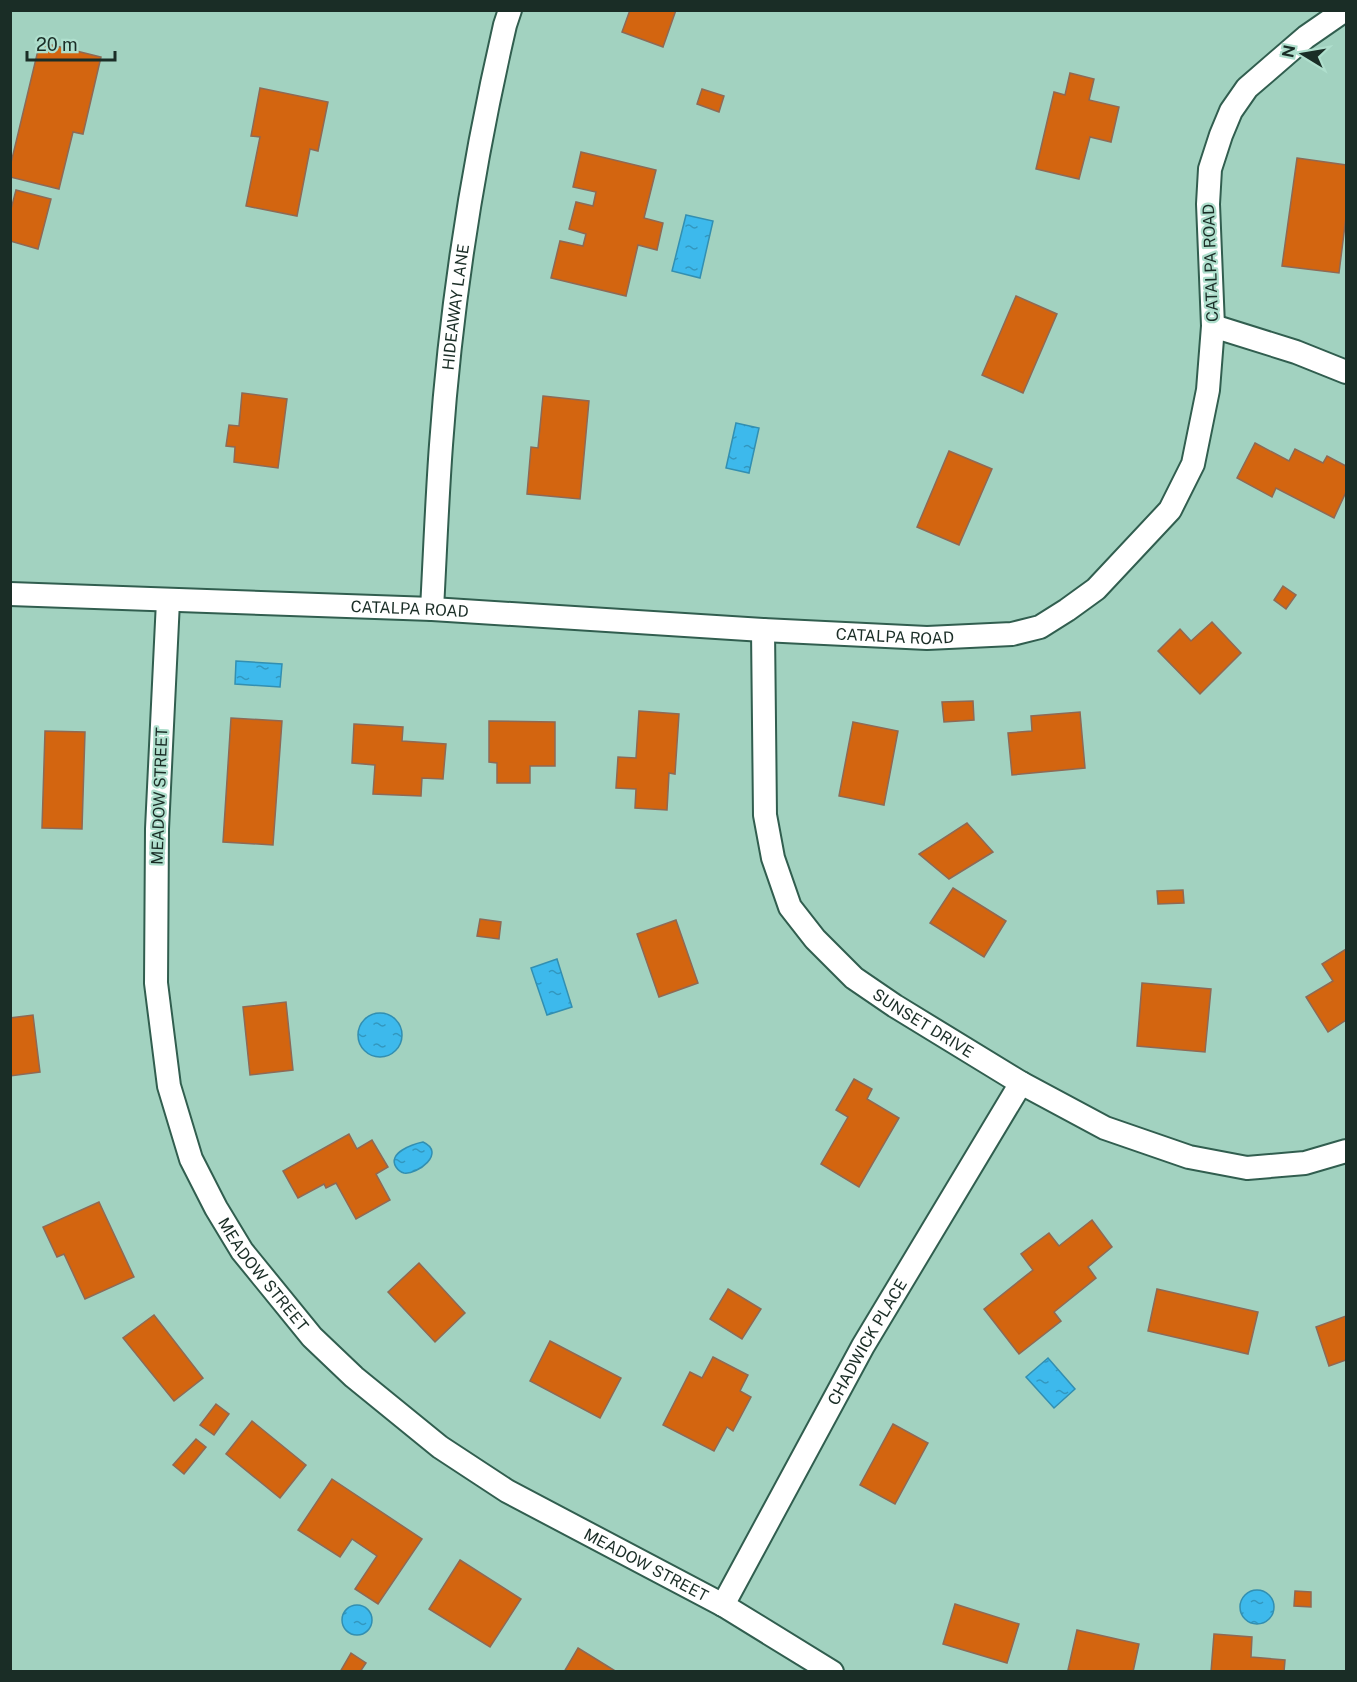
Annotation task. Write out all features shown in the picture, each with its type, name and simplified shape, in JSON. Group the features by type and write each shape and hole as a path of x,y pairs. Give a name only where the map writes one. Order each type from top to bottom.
{"street":[{"name":"HIDEAWAY LANE","path":"432,609 441,443 458,278 483,119 510,10"},
{"name":"CATALPA ROAD","path":"10,594 432,609 927,638 1012,634 1040,627 1096,589 1170,510 1175,501 1193,464 1208,390 1213,326 1208,204 1210,169 1231,111 1247,88 1306,37 1345,10"},
{"path":"1213,326 1296,352 1347,372"},
{"name":"MEADOW STREET","path":"168,601 157,829 156,983 169,1086 191,1159 216,1208 242,1251 312,1337 354,1377 440,1447 507,1491 723,1605 832,1671"},
{"name":"SUNSET DRIVE","path":"763,630 765,815 773,858 790,907 815,939 854,978 895,1006 1021,1083 1105,1128 1189,1157 1247,1168 1305,1162 1341,1155 1347,1151"},
{"name":"CHADWICK PLACE","path":"723,1605 863,1346 1021,1083"}],"water":[{"path":"686,215 713,221 700,278 672,271"},
{"path":"736,423 759,428 749,473 726,468"},
{"path":"236,661 282,664 280,687 235,684"},
{"path":"557,959 572,1007 547,1015 531,968"},
{"path":"380,1013 396,1019 402,1035 396,1051 380,1057 364,1051 358,1035 364,1019"},
{"path":"423,1142 430,1147 432,1152 427,1162 410,1173 399,1171 394,1162 398,1153"},
{"path":"1048,1358 1075,1389 1054,1408 1026,1377"},
{"path":"1257,1590 1269,1595 1274,1607 1269,1619 1257,1624 1245,1619 1240,1607 1245,1595"},
{"path":"357,1605 368,1609 372,1620 368,1631 357,1635 346,1631 342,1620 346,1609"}],"building":[{"path":"630,10 676,10 663,47 622,32"},
{"path":"40,42 101,57 83,134 73,132 59,189 10,177 10,167"},
{"path":"1070,73 1094,79 1089,100 1119,107 1111,142 1090,137 1079,179 1036,169 1054,92 1065,95"},
{"path":"260,88 328,102 318,151 310,149 297,216 246,206 260,137 251,136"},
{"path":"702,89 724,96 719,112 697,104"},
{"path":"581,152 656,170 644,218 663,223 657,250 638,245 626,296 551,278 560,241 583,246 586,234 569,229 576,202 593,206 596,192 573,187"},
{"path":"1297,158 1346,165 1346,217 1339,273 1282,266"},
{"path":"16,190 51,199 38,249 10,241 10,213"},
{"path":"1016,296 1057,314 1023,393 982,375"},
{"path":"242,393 287,399 278,468 234,462 235,447 226,446 229,425 239,426"},
{"path":"543,396 589,401 580,499 527,494 531,447 538,448"},
{"path":"1255,443 1289,461 1295,449 1323,463 1327,456 1346,466 1346,492 1334,518 1276,488 1272,497 1237,478"},
{"path":"949,451 992,469 959,545 917,527"},
{"path":"1283,586 1296,595 1286,609 1274,600"},
{"path":"1212,622 1241,653 1200,694 1158,651 1180,629 1191,641"},
{"path":"973,701 974,720 944,722 942,702"},
{"path":"639,711 679,714 675,774 669,773 667,810 635,808 636,789 616,788 618,757 636,758"},
{"path":"1080,712 1085,768 1012,775 1008,733 1032,731 1031,716"},
{"path":"231,718 282,721 273,845 223,842"},
{"path":"489,721 555,722 555,766 530,766 530,783 497,783 497,763 489,762"},
{"path":"853,722 898,731 884,805 839,796"},
{"path":"354,724 403,727 402,741 446,744 443,779 422,778 421,796 373,794 375,765 352,763"},
{"path":"45,731 85,732 82,829 42,828"},
{"path":"967,823 993,852 949,879 919,854"},
{"path":"953,888 1006,921 984,957 930,923"},
{"path":"1183,890 1184,903 1158,904 1157,891"},
{"path":"480,919 501,922 499,939 477,936"},
{"path":"676,920 698,983 659,997 637,934"},
{"path":"1346,949 1346,1020 1328,1032 1306,997 1333,981 1322,964"},
{"path":"1142,983 1211,989 1205,1052 1137,1046"},
{"path":"286,1002 293,1070 250,1075 243,1007"},
{"path":"33,1015 40,1072 10,1076 10,1018"},
{"path":"854,1079 872,1089 867,1099 899,1118 859,1187 821,1164 848,1117 836,1110"},
{"path":"349,1134 357,1149 372,1140 388,1167 376,1174 390,1200 356,1219 336,1183 326,1188 324,1184 298,1198 283,1171"},
{"path":"99,1202 134,1277 85,1299 64,1254 57,1257 43,1227"},
{"path":"1092,1220 1112,1247 1088,1267 1096,1278 1054,1312 1061,1321 1019,1354 984,1309 1033,1270 1021,1254 1049,1233 1059,1246"},
{"path":"419,1263 465,1313 435,1342 388,1292"},
{"path":"728,1289 761,1309 742,1339 710,1319"},
{"path":"1157,1289 1258,1312 1248,1354 1148,1331"},
{"path":"154,1315 203,1378 174,1401 123,1338"},
{"path":"1346,1316 1346,1360 1329,1366 1316,1327"},
{"path":"550,1341 621,1378 600,1418 530,1381"},
{"path":"713,1357 748,1375 740,1391 751,1397 733,1431 727,1427 714,1451 663,1425 690,1372 702,1378"},
{"path":"216,1404 229,1414 214,1435 200,1425"},
{"path":"252,1421 306,1465 280,1498 226,1454"},
{"path":"893,1424 928,1443 895,1504 860,1485"},
{"path":"196,1439 206,1447 184,1474 173,1465"},
{"path":"332,1479 422,1539 378,1604 355,1589 377,1556 352,1539 340,1557 298,1530"},
{"path":"460,1560 521,1599 490,1647 429,1609"},
{"path":"1295,1591 1311,1592 1311,1607 1294,1606"},
{"path":"955,1604 1019,1624 1007,1663 943,1644"},
{"path":"1077,1630 1139,1644 1133,1672 1068,1670"},
{"path":"1214,1634 1252,1637 1251,1657 1285,1660 1284,1672 1211,1672"},
{"path":"578,1648 617,1672 564,1672"},
{"path":"351,1653 366,1663 360,1672 340,1672"}]}
